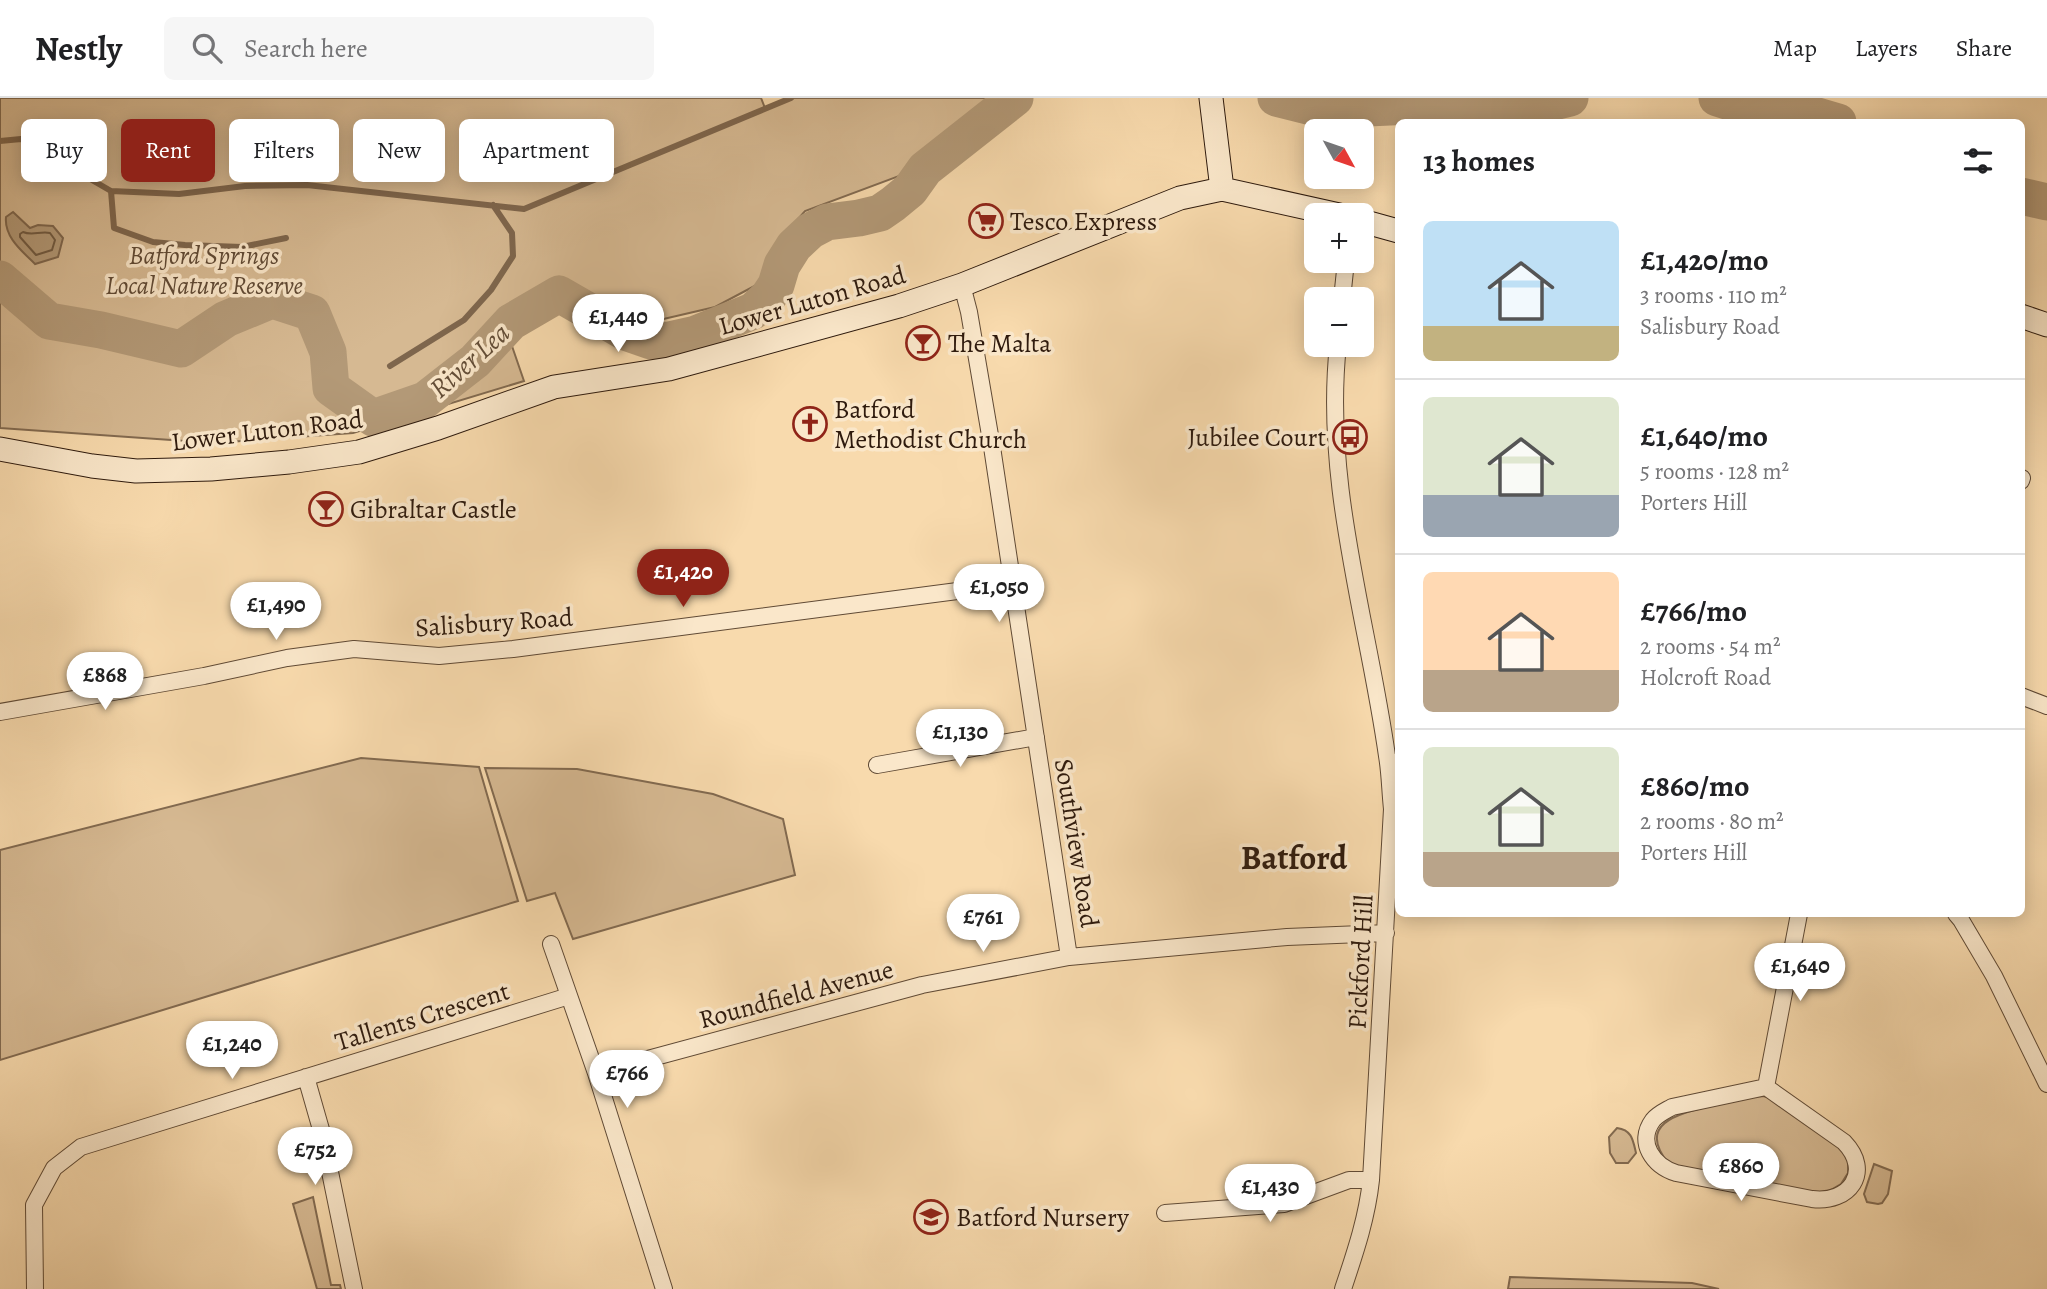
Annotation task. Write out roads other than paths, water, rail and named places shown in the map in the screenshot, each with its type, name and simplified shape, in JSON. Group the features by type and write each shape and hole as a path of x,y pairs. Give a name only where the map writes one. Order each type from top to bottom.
{"main road":[{"path":"1211,98 1222,189"},
{"name":"Lower Luton Road","path":"0,449 136,471 211,469 359,452 438,428 554,387 669,369 899,306 962,285 1181,198 1222,189 1304,207"},
{"path":"1374,224 1395,230"},
{"path":"2025,317 2047,325"}],"street":[{"name":"Southview Road","path":"962,285 987,421 1069,957"},
{"name":"Pickford Hill","path":"1337,357 1335,401 1338,471 1356,587 1388,757 1394,860 1386,933 1368,1206 1358,1247 1343,1289"},
{"name":"Salisbury Road","path":"0,712 204,676 287,658 354,649 439,656 513,649 1011,584"},
{"path":"2025,698 2047,706"},
{"name":"Southview Road","path":"877,765 1036,737"},
{"path":"1766,1087 1798,917"},
{"path":"1958,917 1994,976 2047,1084"},
{"name":"Roundfield Avenue","path":"596,1073 922,985 1069,957 1287,937 1386,933"},
{"path":"551,944 596,1073 664,1289"},
{"name":"Tallents Crescent","path":"35,1289 34,1205 54,1168 81,1147 569,996"},
{"path":"306,1077 323,1133 354,1289"},
{"path":"1766,1087 1852,1150 1858,1169 1856,1177 1839,1196 1832,1200 1812,1199 1676,1173 1657,1164 1651,1155 1647,1145 1648,1128 1659,1114 1672,1107 1766,1087"},
{"path":"1165,1213 1284,1204 1349,1180 1371,1180"}],"water":[{"path":"13,212 30,228 38,225 53,226 63,238 58,257 35,264 25,254 11,237 6,224 6,217"}],"waterway":[{"path":"0,141 21,139 111,191 179,194 245,186 307,185 524,209 791,98"},
{"name":"River Lea","path":"0,279 49,321 181,349 226,319 272,300 312,313 328,352 331,388 373,418 425,400 475,361 511,322 559,294 625,332 651,341 696,334 753,311 776,285 782,265 794,246 810,231 827,222 880,213 910,190 925,169 1015,98"},
{"name":"River Lea","path":"1276,98 1324,110 1434,105 1500,115 1570,98"},
{"name":"River Lea","path":"1717,98 1745,107 1797,110 1828,119"},
{"path":"111,191 114,228 153,242 242,247 286,238"},
{"name":"River Lea","path":"2025,197 2047,202"},
{"path":"390,366 464,320 491,290 513,256 512,233 493,205"}],"place":[{"name":"Tesco Express","path":"986,221"},
{"name":"The Malta","path":"923,343"},
{"name":"Batford Methodist Church","path":"810,424"},
{"name":"Jubilee Court","path":"1350,437"},
{"name":"Gibraltar Castle","path":"326,509"},
{"name":"Batford Nursery","path":"931,1217"}],"district":[{"name":"Batford","path":"1294,857"}],"park label":[{"name":"Batford Springs Local Nature Reserve","path":"204,270"}]}
